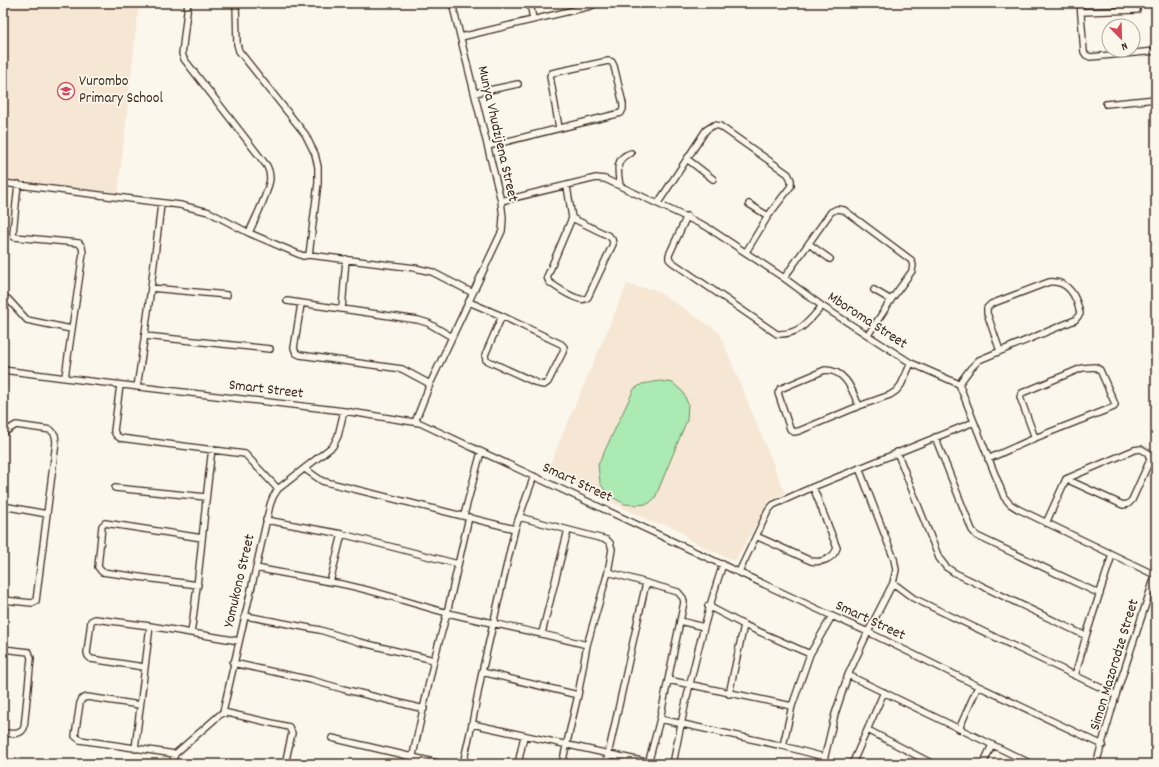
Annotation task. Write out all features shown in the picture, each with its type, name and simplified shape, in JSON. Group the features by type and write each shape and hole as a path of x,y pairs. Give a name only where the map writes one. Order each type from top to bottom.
{"street":[{"path":"188,3 182,54 184,59 267,166 269,172 270,178 264,197 249,233"},
{"path":"236,3 237,44 239,51 304,134 315,154 318,167 318,183 309,255"},
{"name":"Munya Vhudzijena Street","path":"415,422 430,384 502,231 503,218 501,201 452,3"},
{"path":"530,3 532,19"},
{"path":"461,37 592,6 596,3"},
{"path":"1080,3 1084,52 1086,56 1090,57 1156,51"},
{"path":"1081,12 1137,10"},
{"path":"488,146 621,113 623,104 612,62 608,60 552,73 550,76 559,128"},
{"path":"475,93 518,84"},
{"path":"1106,104 1156,100"},
{"path":"658,203 706,130 714,125 720,126 788,174 791,180 791,186 768,216 746,252"},
{"path":"620,186 618,172 620,161 625,155 631,153"},
{"path":"687,159 713,179"},
{"name":"Mboroma Street","path":"501,201 596,178 605,179 708,227 784,278 822,306 911,363 959,384"},
{"path":"3,183 161,204 180,205 209,212 249,233 303,256 309,255 416,268 432,272 473,293"},
{"path":"18,184 12,233 14,237 79,243 82,247 83,253 64,378"},
{"path":"567,186 572,218 547,277 549,282 553,285 579,299 584,300 588,296 613,244 612,239 609,236 572,218"},
{"path":"136,387 145,336 161,204"},
{"path":"749,204 768,216"},
{"path":"784,278 831,212 837,209 844,210 910,260 913,265 912,271 868,335"},
{"path":"687,216 669,255 669,259 777,334 783,334 802,328 822,306"},
{"path":"809,244 830,259"},
{"path":"342,309 346,260"},
{"path":"1000,351 987,313 987,308 990,304 1055,281 1067,286 1072,291 1080,314 1075,320 979,360 974,363 959,384 1004,497 1010,504 1046,524 1156,574"},
{"path":"151,288 226,295"},
{"path":"874,290 891,300"},
{"path":"3,297 8,299 27,320 71,328"},
{"path":"287,301 418,320 428,323 452,338"},
{"path":"469,302 502,316 561,344 564,347 548,382 544,385 486,360 485,355 502,316"},
{"path":"301,304 294,348 296,353 300,355 402,370 430,384"},
{"path":"145,336 270,349"},
{"path":"859,406 849,382 832,370 825,370 780,389 778,393 790,429 794,432 799,431 890,395 896,391 911,363"},
{"path":"988,458 1114,407 1115,404 1100,370 1095,367 1082,368 1022,393 1020,397 1035,438"},
{"name":"Smart Street","path":"3,370 415,422 723,564 1103,744"},
{"path":"120,385 114,431 120,438 245,454 278,489"},
{"name":"Yomukono Street","path":"223,712 233,663 246,616 266,520 273,497 278,489 332,446 338,436 344,412"},
{"path":"739,572 773,505 897,452 974,422"},
{"path":"3,434 16,426 51,430 55,435 56,442 36,601 32,603 3,600"},
{"path":"935,437 972,530 977,536 1100,594"},
{"path":"191,633 198,585 212,449"},
{"path":"1046,524 1066,479 1134,450 1141,449 1148,453 1150,460 1132,500 1128,504 1123,505 1066,479"},
{"path":"411,764 434,660 447,613 458,564 466,516 481,452"},
{"path":"897,452 939,558 946,567 955,573 1086,636"},
{"path":"823,764 835,714 848,675 893,584 896,570 894,559 860,468"},
{"path":"305,469 322,481 515,529"},
{"path":"463,764 482,672 515,529 534,476"},
{"path":"756,536 811,561 819,562 828,559 835,554 837,548 813,487"},
{"path":"115,488 206,497"},
{"path":"3,506 47,514"},
{"path":"519,517 607,540 612,549 608,572 587,645 578,695 562,764"},
{"path":"266,520 342,534 458,564"},
{"path":"198,585 102,572 98,567 102,526 105,523 202,538"},
{"path":"542,634 568,530"},
{"path":"330,582 342,534"},
{"path":"1075,676 1112,555"},
{"path":"673,764 708,606 723,564"},
{"path":"256,568 370,591 447,613 587,645"},
{"path":"608,572 673,590 682,595 684,602 660,719 648,763"},
{"name":"Simon Mazorodze Street","path":"1096,764 1116,695 1156,574"},
{"path":"606,764 646,583"},
{"path":"893,584 913,598 1116,695"},
{"path":"708,606 744,625 810,654"},
{"path":"246,616 320,630 359,642 434,660"},
{"path":"784,746 792,706 810,654 832,616"},
{"path":"144,666 91,658 88,656 87,653 91,621 95,619 150,626 239,641"},
{"path":"680,621 704,627"},
{"path":"729,694 744,625"},
{"path":"135,749 150,626"},
{"path":"3,649 29,652 31,658 24,728 19,734 3,733"},
{"path":"233,663 311,680 424,709"},
{"path":"482,672 578,695"},
{"path":"848,675 1031,764"},
{"path":"668,680 792,706"},
{"path":"959,729 978,686"},
{"path":"852,764 884,692"},
{"path":"140,705 88,697 82,699 80,702 75,736 80,740 174,754"},
{"path":"172,764 174,754 223,712 289,727 292,733 285,764"},
{"path":"660,719 784,746 824,757"},
{"path":"472,724 655,764"},
{"path":"868,730 933,764"},
{"path":"518,764 524,736"},
{"path":"332,738 442,764"},
{"path":"983,764 992,745"}],"shaded area":[{"name":"Vurombo Primary School","path":"3,3 139,3 118,193 3,179"},
{"path":"627,284 636,287 654,289 719,332 785,493 770,500 735,561 689,540 681,531 673,527 654,523 547,471"}],"green space":[{"path":"660,381 673,383 683,392 688,404 687,420 655,498 648,504 625,504 608,495 600,483 598,465 634,389 642,384"}],"place":[{"name":"Vurombo Primary School","path":"66,91"}]}
